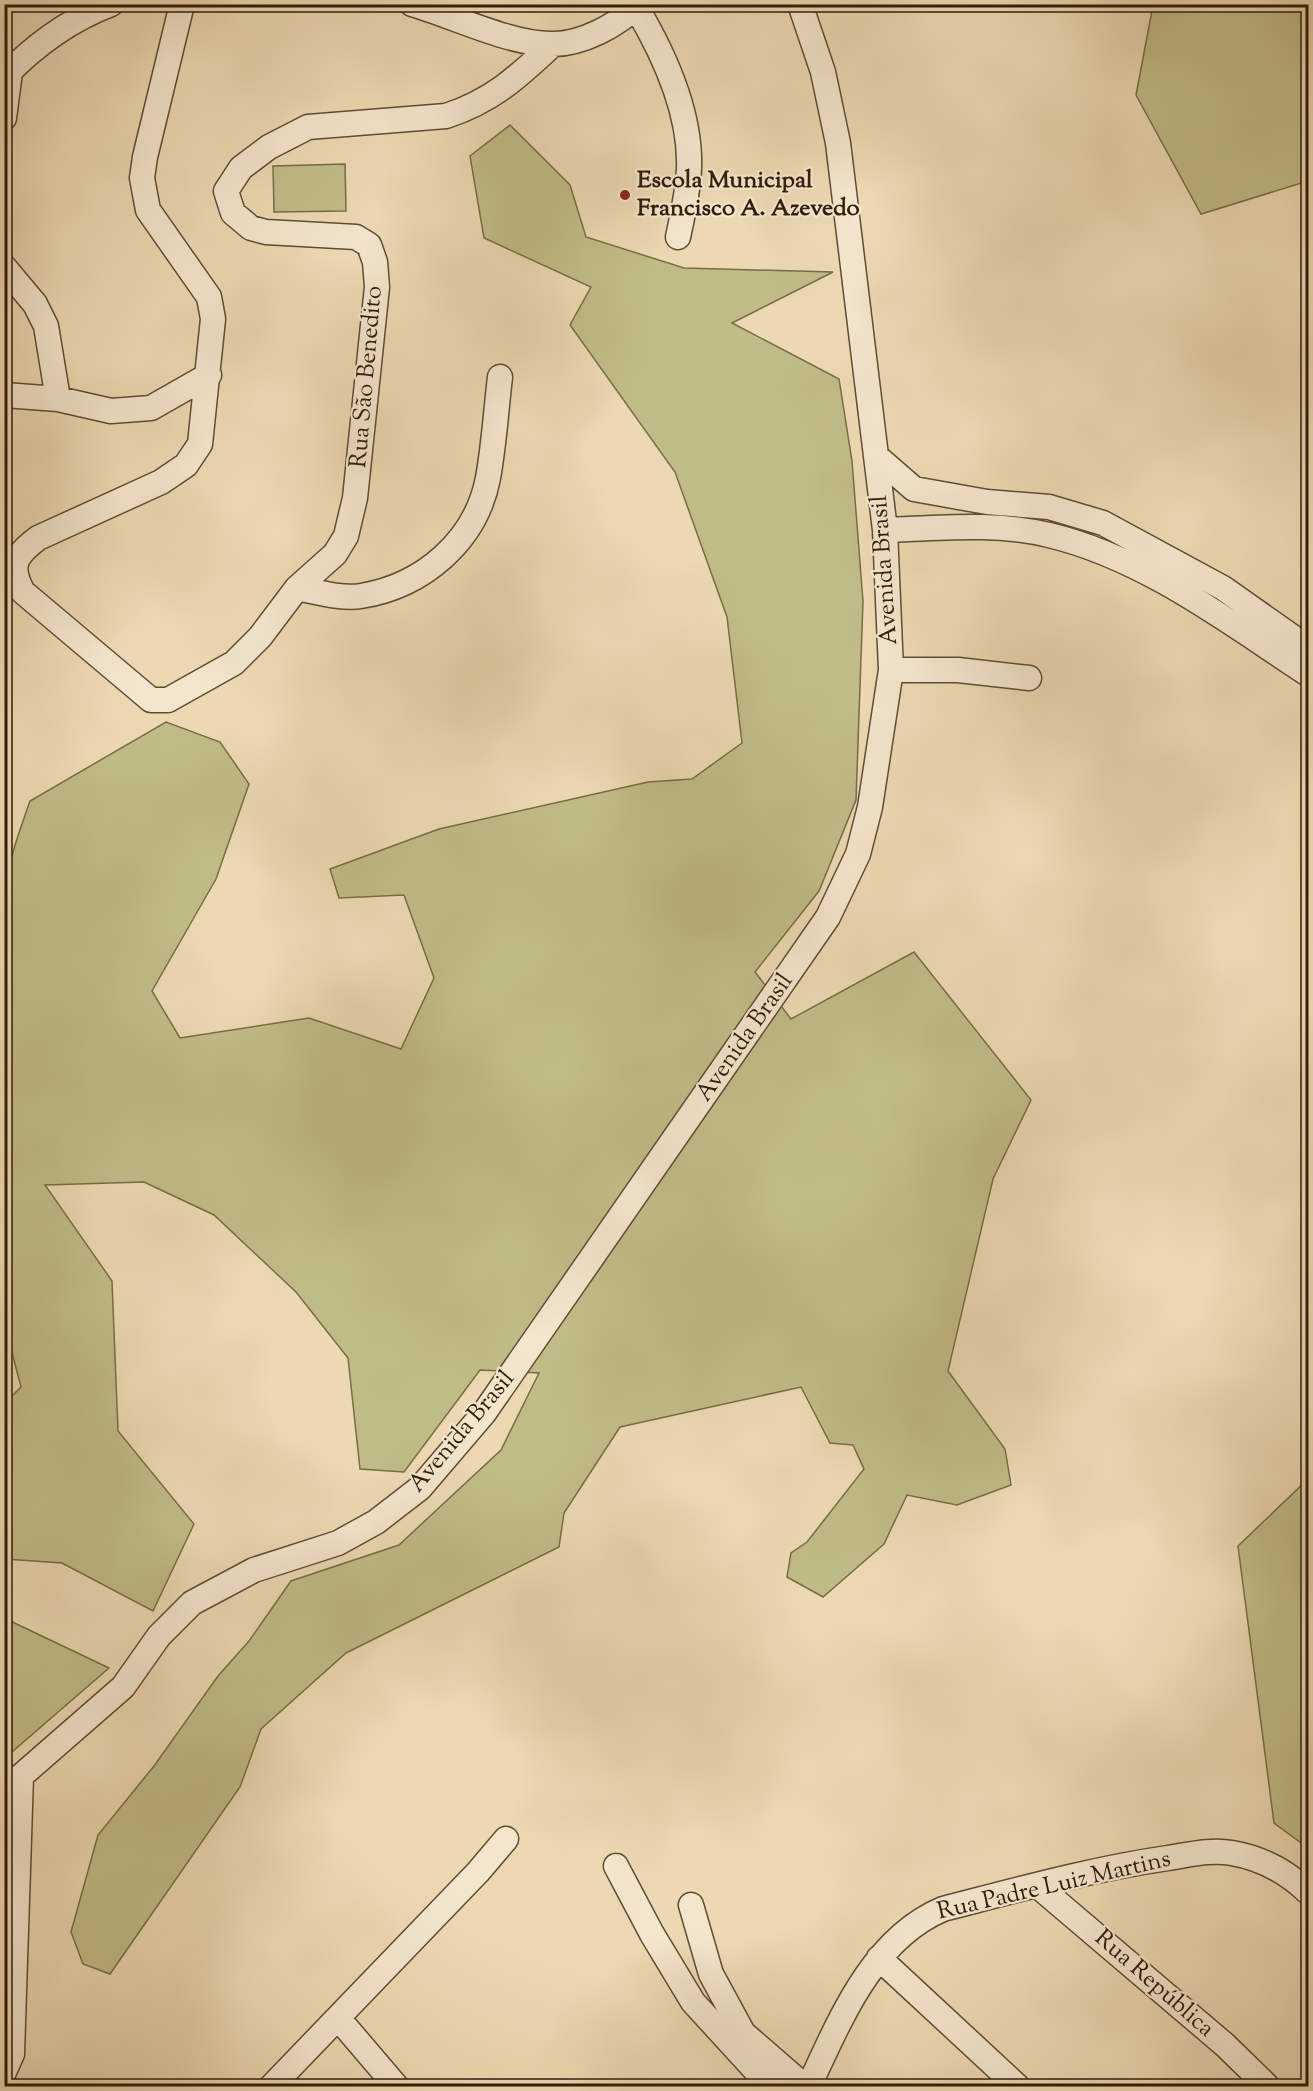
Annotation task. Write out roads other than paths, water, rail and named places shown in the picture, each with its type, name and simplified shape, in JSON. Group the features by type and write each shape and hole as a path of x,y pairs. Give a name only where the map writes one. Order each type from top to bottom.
{"street":[{"path":"4,118 7,74 55,34 84,15 111,4"},
{"path":"4,395 57,399 111,411 151,408 209,375 213,318 208,297 148,210 142,178 144,157 182,4"},
{"path":"412,4 509,36 552,45 600,31 637,6 654,38 669,75 679,105 685,136 689,166 686,202 678,237"},
{"name":"Avenida Brasil","path":"13,1781 123,1687 159,1636 192,1603 255,1570 338,1543 376,1522 420,1488 484,1413 828,917 860,845 870,807 891,670 885,530 838,143 824,72 800,4"},
{"name":"Rua São Benedito","path":"209,375 200,444 186,465 161,482 38,538 21,552 15,566 16,579 23,592 70,635 151,700 168,700 234,663 260,637 297,588 335,554 346,536 356,498 377,287 375,262 369,245 356,237 266,232 251,228 233,213 228,202 226,190 231,179 241,168 269,147 308,128 446,116 465,110 505,88 552,45"},
{"path":"4,267 35,304 46,326 57,399"},
{"path":"297,588 360,596 392,587 424,574 452,550 472,523 488,480 500,377"},
{"path":"876,456 914,489 987,502 1049,507 1103,523 1222,588 1307,663"},
{"path":"885,530 1004,528 1048,535 1109,554 1307,663"},
{"path":"891,670 958,670 1029,678"},
{"path":"4,2072 12,2054 13,1781"},
{"path":"272,2086 478,1872 506,1839"},
{"name":"Rua Padre Luiz Martins","path":"809,2086 843,2017 879,1958 920,1918 943,1909 1134,1863 1205,1852 1231,1853 1268,1863 1296,1880 1308,1892"},
{"path":"616,1866 652,1934 693,2002 770,2086"},
{"name":"Rua República","path":"1038,1886 1225,2045 1267,2086"},
{"path":"691,1905 711,1974 743,2033 804,2086"},
{"path":"879,1958 1017,2086"},
{"path":"338,2018 396,2086"}],"place":[{"name":"Escola Municipal Francisco A. Azevedo","path":"625,195"}]}
